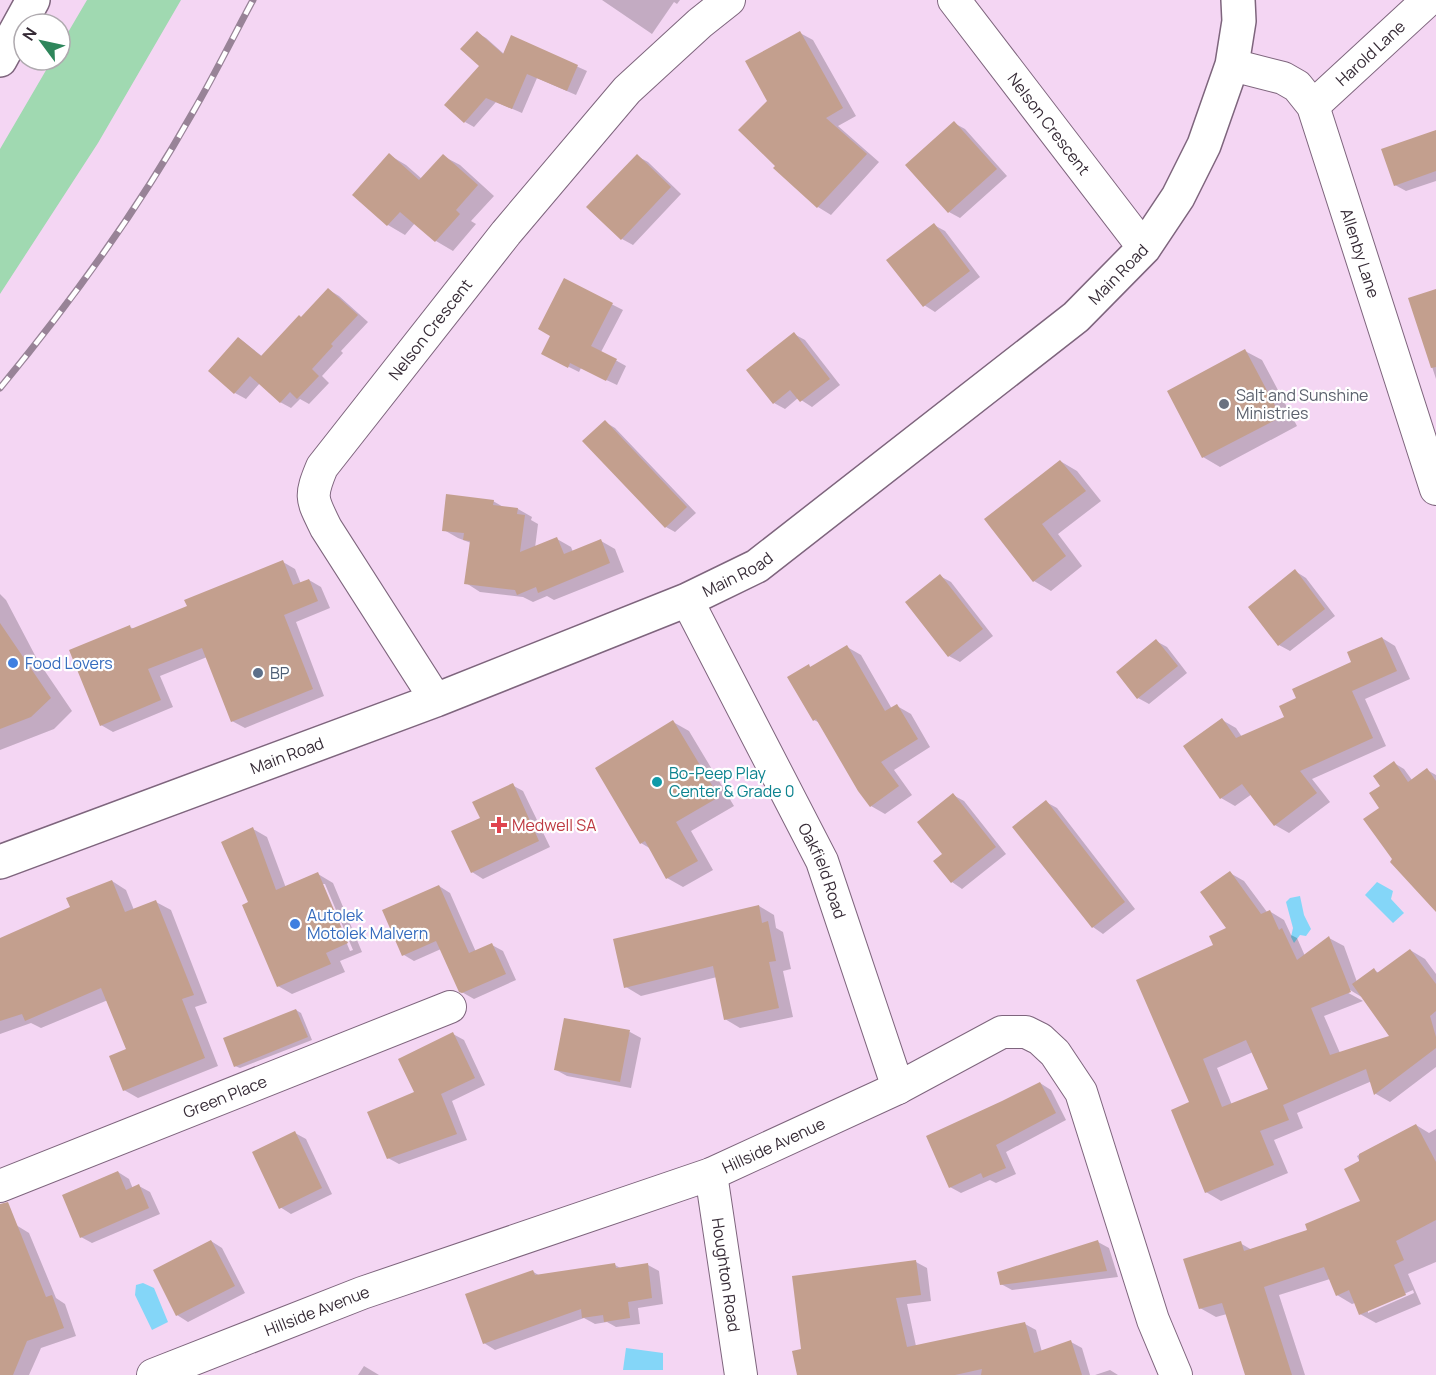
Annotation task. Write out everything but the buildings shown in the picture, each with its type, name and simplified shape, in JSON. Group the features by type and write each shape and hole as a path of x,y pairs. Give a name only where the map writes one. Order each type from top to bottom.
{"main road":[{"path":"0,60 33,0"},
{"name":"Main Road","path":"0,862 436,700 687,600 757,566 1076,317 1144,248 1184,186 1203,145 1232,65 1239,21 1238,0"}],"street":[{"name":"Nelson Crescent","path":"436,700 326,528 312,500 314,486 322,467 506,233 627,90 700,23 729,0"},
{"name":"Nelson Crescent","path":"954,0 1144,248"},
{"name":"Harold Lane","path":"1313,106 1428,0"},
{"name":"Allenby Lane","path":"1232,65 1283,78 1297,87 1313,106 1436,489"},
{"name":"Oakfield Road","path":"687,600 822,861 898,1088"},
{"name":"Green Place","path":"0,1186 450,1007"},
{"name":"Hillside Avenue","path":"153,1375 362,1293 711,1174 898,1088 1002,1032 1026,1032 1055,1053 1081,1092 1154,1320 1176,1375"},
{"name":"Houghton Road","path":"711,1174 741,1375"}],"green space":[{"path":"87,0 181,0 98,143 0,294 0,149 45,72 72,72 72,26"}],"water":[{"path":"1377,882 1393,891 1391,899 1404,913 1393,923 1365,895"},
{"path":"1300,896 1304,915 1311,929 1306,936 1300,935 1294,943 1291,937 1293,928 1286,902 1290,898"},
{"path":"143,1283 154,1288 168,1322 152,1330 135,1295 136,1285"},
{"path":"626,1348 663,1353 663,1370 623,1370"}],"railway":[{"path":"0,388 78,289 150,184 201,98 253,0"}],"place":[{"name":"Salt and Sunshine Ministries","path":"1224,404"},
{"name":"Food Lovers","path":"13,663"},
{"name":"BP","path":"258,673"},
{"name":"Bo-Peep Play Center & Grade 0","path":"657,782"},
{"name":"Medwell SA","path":"499,825"},
{"name":"Autolek Motolek Malvern","path":"295,924"}]}
